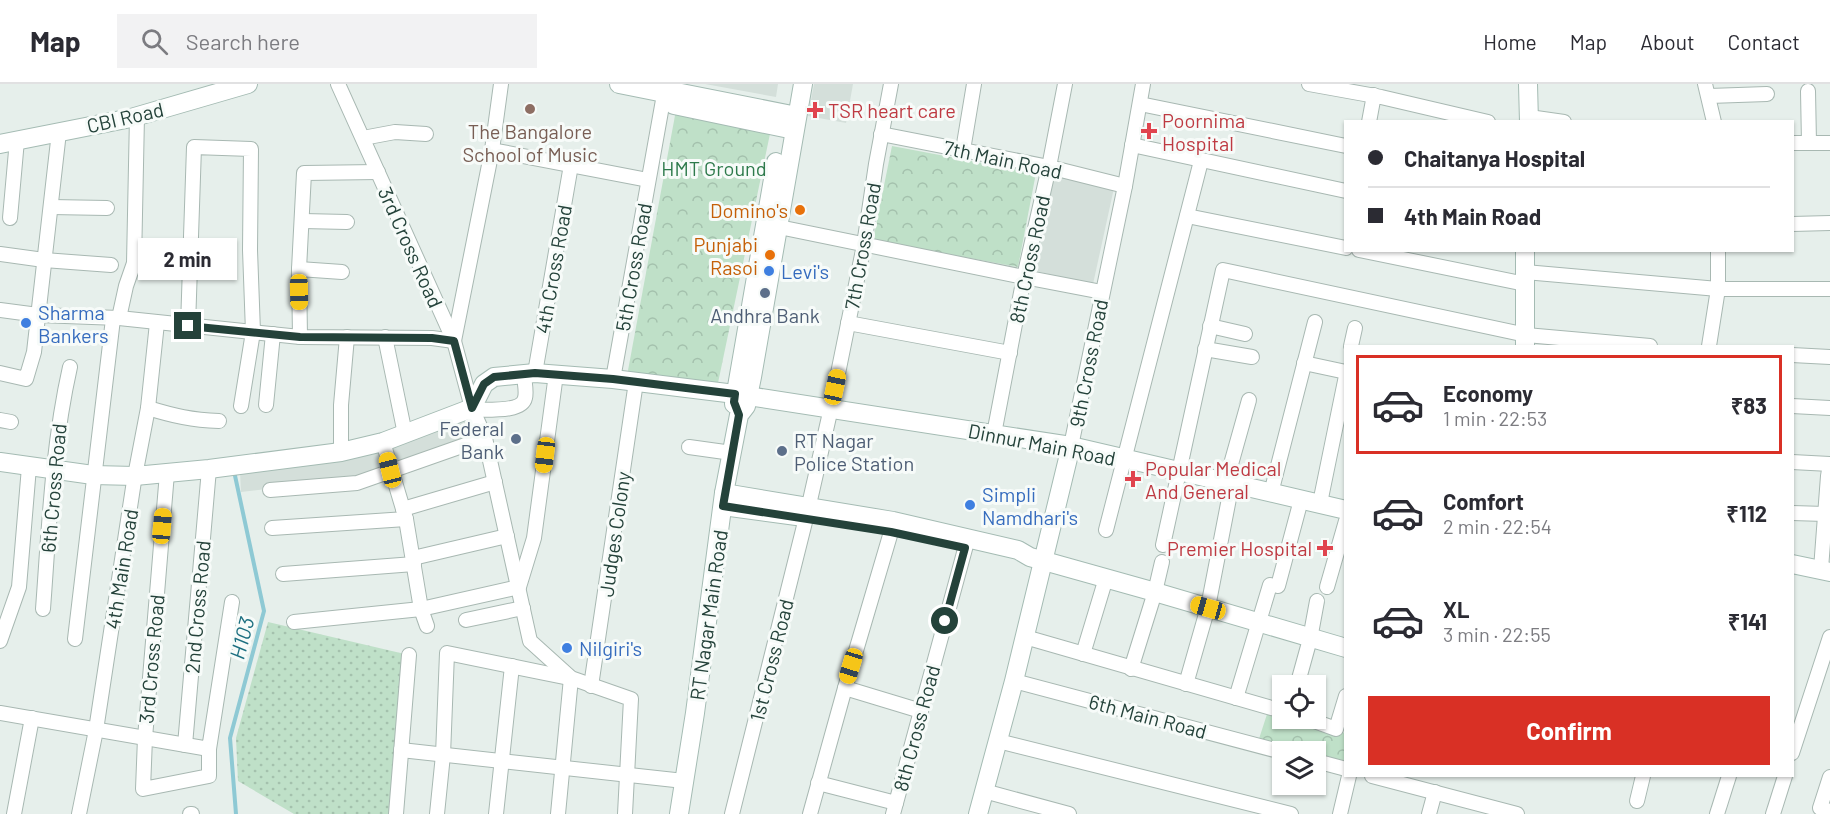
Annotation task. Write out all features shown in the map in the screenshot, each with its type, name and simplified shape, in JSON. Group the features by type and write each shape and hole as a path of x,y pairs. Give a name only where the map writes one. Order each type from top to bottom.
{"street":[{"name":"CBI Road","path":"9,142 137,116 248,84"},
{"name":"3rd Cross Road","path":"338,84 454,341 472,409 485,438 531,641 571,678 631,699 627,775"},
{"path":"0,310 38,315 116,318 300,337 432,338 454,341 492,150 501,84"},
{"path":"620,84 665,89 790,121"},
{"name":"RT Nagar Main Road","path":"679,814 695,713 723,499 739,415 734,402 742,395 779,226 790,121 791,84"},
{"name":"RT Nagar Main Road","path":"742,395 790,121 802,84"},
{"name":"7th Cross Road","path":"808,512 864,245 891,84"},
{"path":"963,150 974,84"},
{"name":"8th Cross Road","path":"994,434 1024,277 1065,84"},
{"name":"9th Cross Road","path":"978,814 1025,637 1037,559 1071,446 1125,186 1143,84"},
{"path":"1309,84 1380,92 1481,120"},
{"path":"1528,84 1529,119"},
{"name":"5th Cross Road","path":"613,379 665,89"},
{"path":"1714,120 1707,90 1767,94"},
{"path":"1808,91 1809,143"},
{"path":"1370,120 1380,92"},
{"path":"1140,104 1344,146"},
{"path":"75,639 93,475 116,318 134,263 137,116"},
{"path":"0,373 26,379 34,351 59,132"},
{"path":"363,138 395,132 426,134"},
{"name":"7th Main Road","path":"881,134 1049,167 1125,186"},
{"path":"9,142 10,218"},
{"path":"1794,143 1830,143"},
{"path":"1132,145 1344,191"},
{"path":"188,326 194,147 251,149 250,250 253,332 241,406"},
{"path":"492,150 648,180"},
{"path":"1106,530 1201,161"},
{"name":"4th Cross Road","path":"472,409 514,408 521,406 525,399 571,165"},
{"path":"300,337 299,269 304,173 378,172"},
{"path":"51,207 107,208"},
{"path":"1187,216 1344,248"},
{"path":"303,221 347,222"},
{"path":"1794,224 1830,223"},
{"path":"779,226 1102,292"},
{"path":"1371,252 1525,278 1718,289 1830,289"},
{"path":"1525,341 1526,252"},
{"path":"1709,345 1718,289 1718,252"},
{"path":"0,254 44,260 111,264"},
{"path":"299,269 342,272"},
{"path":"1163,546 1223,270 1525,341 1625,345"},
{"path":"1272,493 1315,322"},
{"name":"4th Main Road","path":"79,814 96,730 135,476 148,408 157,323"},
{"path":"848,323 1010,353"},
{"path":"1210,326 1245,334"},
{"path":"1351,345 1355,328"},
{"path":"266,405 273,334"},
{"path":"341,452 341,405 347,337"},
{"path":"385,337 405,434"},
{"path":"1205,349 1252,357"},
{"path":"1794,355 1830,357"},
{"path":"1304,363 1344,373"},
{"name":"6th Cross Road","path":"43,609 61,404 70,367"},
{"path":"294,622 421,609 519,587 534,538 556,374"},
{"name":"Dinnur Main Road","path":"472,409 484,384 494,377 556,374 613,379 831,408 1071,446 1344,509"},
{"name":"Judges Colony","path":"591,686 636,382"},
{"path":"1320,503 1344,384"},
{"path":"1186,684 1208,608 1229,482 1249,400"},
{"path":"1794,406 1830,408"},
{"path":"148,408 177,417 219,421"},
{"path":"0,462 93,475 135,476 209,469 341,452 383,442 472,409"},
{"path":"270,490 357,483 485,438"},
{"path":"383,442 404,514 421,609 427,627"},
{"path":"689,447 732,453"},
{"path":"1794,462 1829,470 1825,514 1826,570 1794,567"},
{"path":"0,641 19,587 29,467"},
{"name":"2nd Cross Road","path":"184,745 209,469"},
{"name":"3rd Cross Road","path":"167,473 145,738 143,789 209,776 209,749"},
{"path":"272,528 404,514 495,482"},
{"path":"723,499 808,512 893,521 1016,560 1037,559 1344,648"},
{"path":"1236,698 1258,622 1274,585 1301,500"},
{"path":"808,512 891,532 966,543"},
{"name":"1st Cross Road","path":"732,814 808,512"},
{"path":"1794,513 1825,514"},
{"path":"1327,586 1344,528"},
{"path":"810,814 891,532"},
{"path":"283,574 413,561 507,536"},
{"name":"8th Cross Road","path":"895,809 966,543"},
{"path":"1131,669 1162,562"},
{"path":"1083,654 1106,578"},
{"path":"1300,675 1317,601"},
{"path":"0,712 209,749 232,602"},
{"path":"466,621 522,608"},
{"path":"1025,637 1272,708"},
{"path":"1794,747 1830,637"},
{"path":"437,814 443,755 447,653 571,678 558,814"},
{"path":"396,814 409,655"},
{"path":"496,814 512,666"},
{"name":"6th Main Road","path":"1014,681 1272,749"},
{"path":"845,688 921,711"},
{"path":"1326,725 1336,729 1344,703"},
{"path":"14,814 32,718"},
{"path":"998,741 1292,814"},
{"path":"401,750 684,781"},
{"path":"1326,764 1344,768"},
{"path":"625,814 627,775"},
{"path":"1340,814 1349,777"},
{"path":"1376,777 1517,814"},
{"path":"1637,801 1643,777"},
{"path":"1717,814 1729,777"},
{"path":"1773,814 1785,777"},
{"path":"1823,811 1830,777"},
{"path":"818,783 895,809"},
{"path":"984,791 1069,814"},
{"path":"1429,814 1435,792"}],"shaded area":[{"path":"705,84 778,84 776,97"},
{"path":"814,84 853,84 846,123 808,116"},
{"path":"1052,175 1114,188 1093,284 1031,270"},
{"path":"466,419 473,439 395,466 388,446"},
{"path":"383,448 388,469 358,478 241,492 240,472"}],"green space":[{"name":"HMT Ground","path":"676,110 771,129 718,383 627,376"},
{"path":"892,146 1036,173 1018,267 873,240"},
{"path":"268,622 409,655 394,814 294,814 238,781 236,738"},
{"path":"1269,708 1272,709 1272,729 1326,729 1326,727 1344,733 1344,763 1326,762 1326,741 1272,741 1272,749 1257,745"}],"waterway":[{"name":"H103","path":"234,471 264,611 230,738 236,814"}],"place":[{"name":"The Bangalore School of Music","path":"530,109"},
{"name":"TSR heart care","path":"815,110"},
{"name":"Poornima Hospital","path":"1149,131"},
{"name":"Domino's","path":"800,210"},
{"name":"Punjabi Rasoi","path":"770,255"},
{"name":"Levi's","path":"769,271"},
{"name":"Andhra Bank","path":"765,293"},
{"name":"Sharma Bankers","path":"26,323"},
{"name":"Federal Bank","path":"516,439"},
{"name":"RT Nagar Police Station","path":"782,451"},
{"name":"Popular Medical And General","path":"1133,479"},
{"name":"Simpli Namdhari's","path":"970,505"},
{"name":"Premier Hospital","path":"1325,548"},
{"name":"Nilgiri's","path":"567,648"}],"route":[{"path":"188,326 300,337 432,338 454,341 472,408 484,384 494,377 535,373 613,379 735,394 734,402 739,415 723,506 891,532 965,548 945,621"}]}
